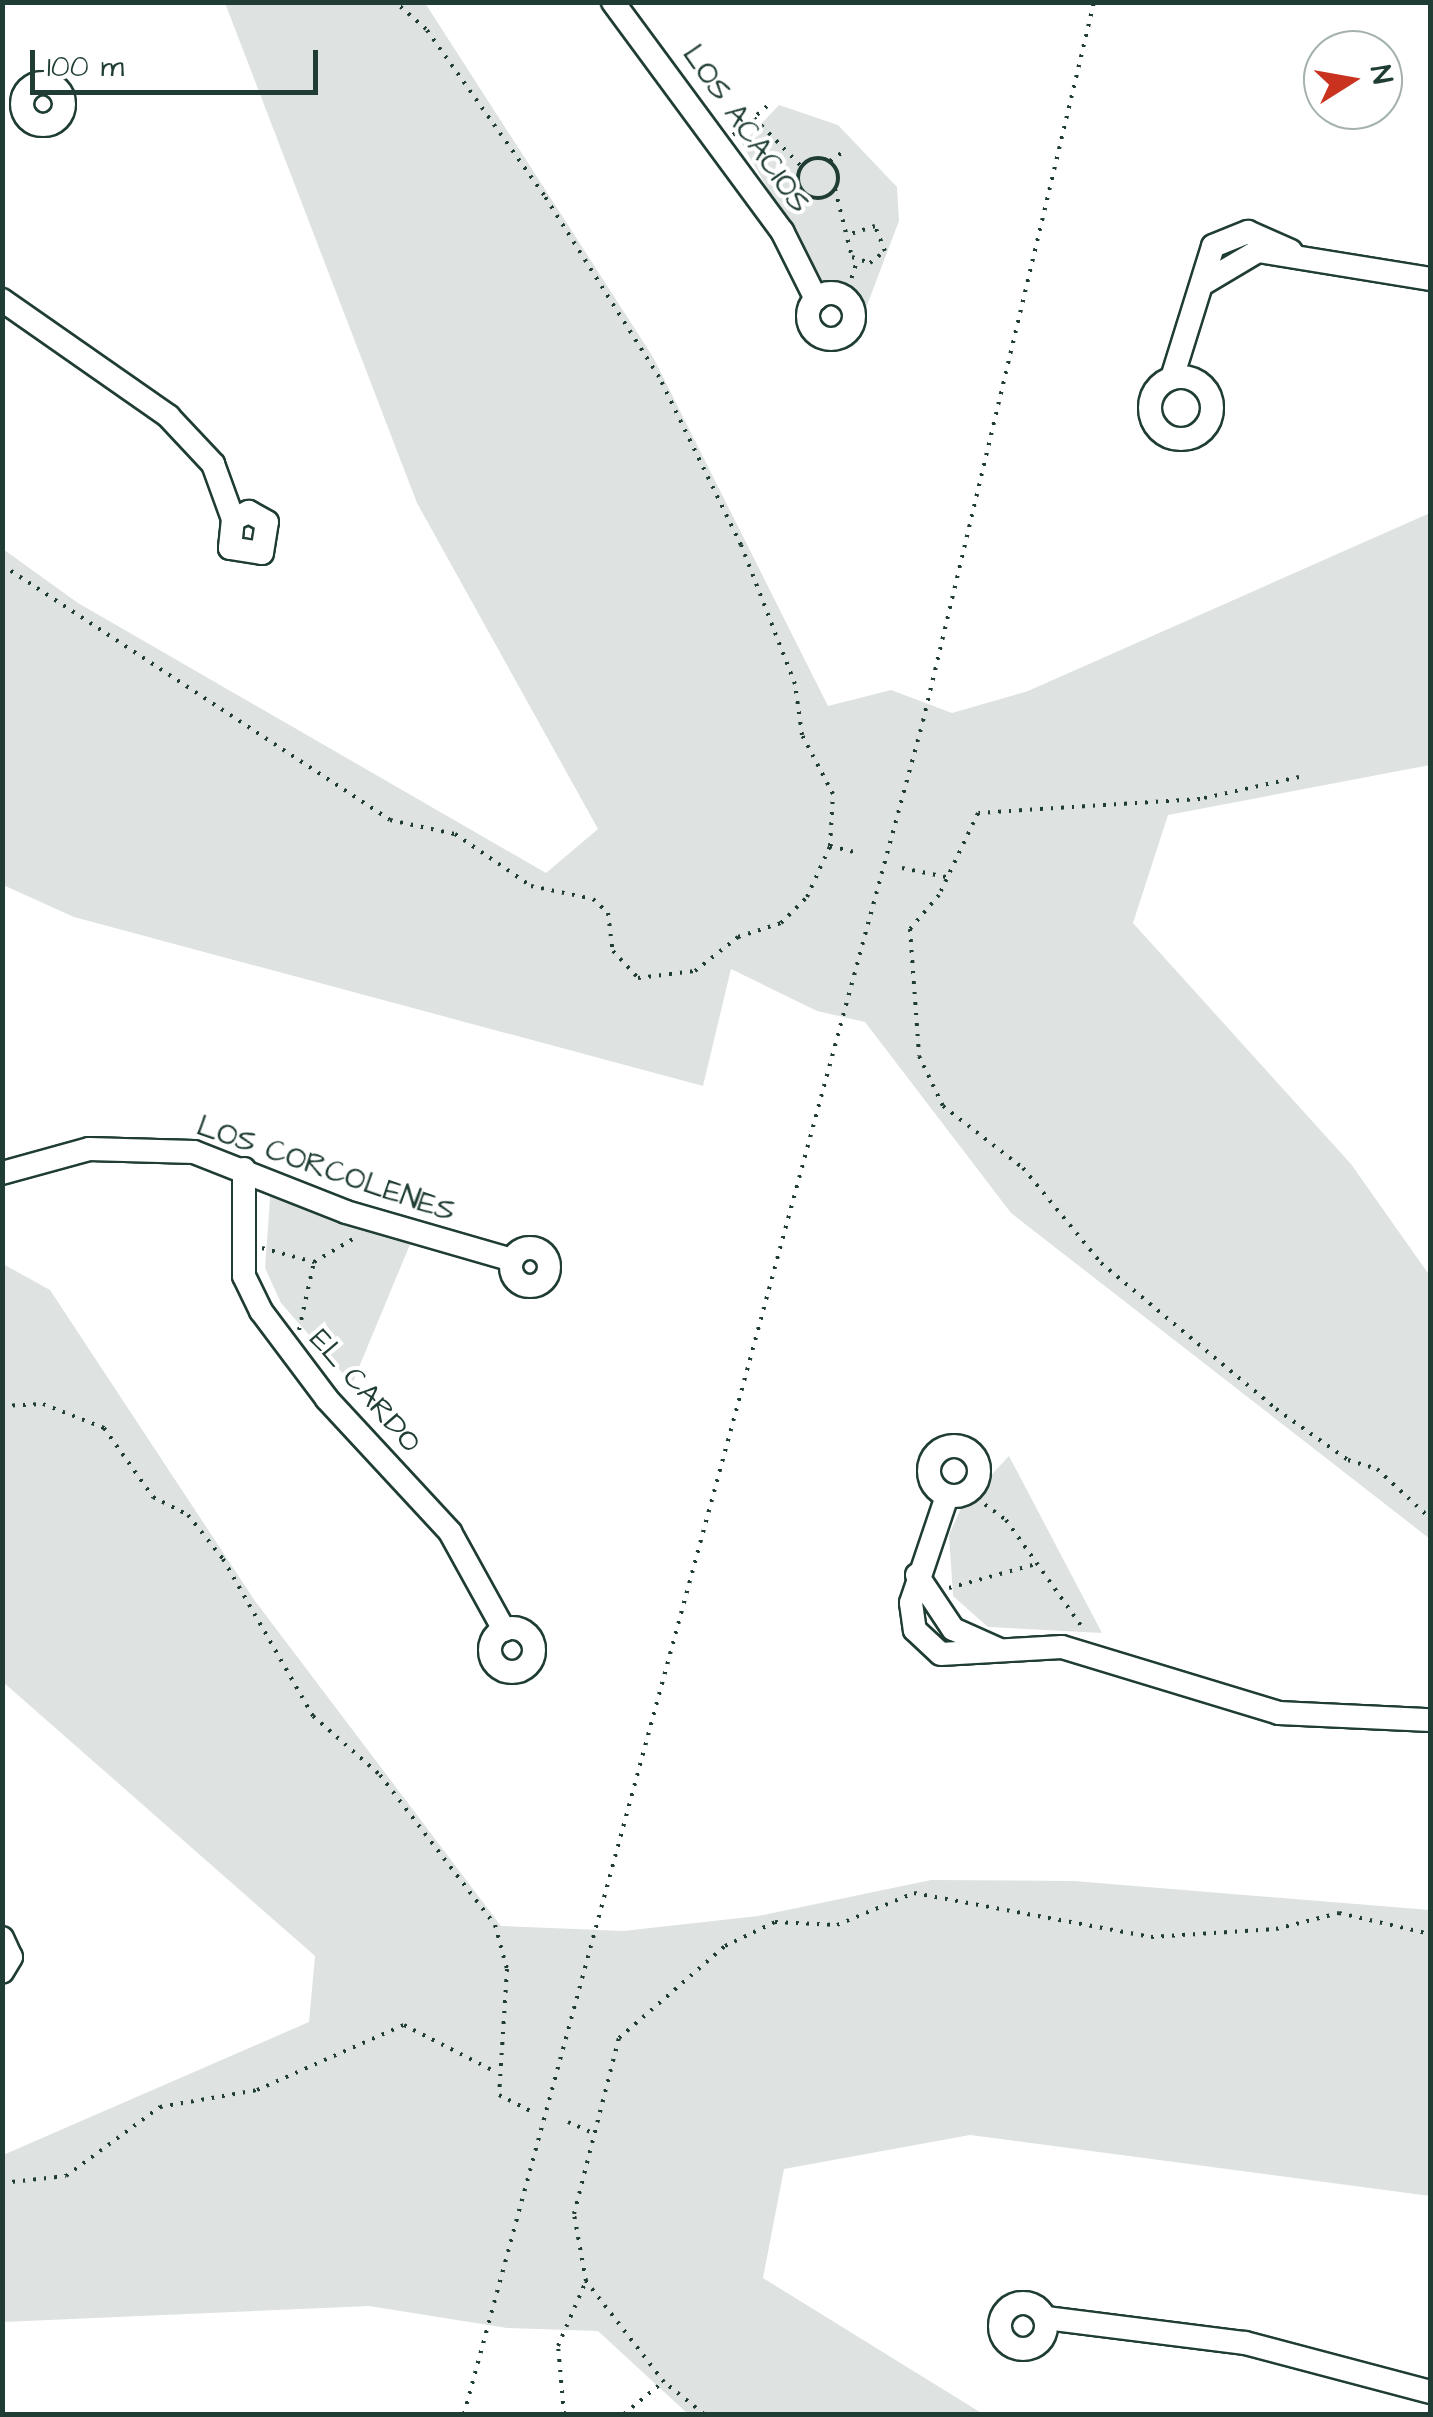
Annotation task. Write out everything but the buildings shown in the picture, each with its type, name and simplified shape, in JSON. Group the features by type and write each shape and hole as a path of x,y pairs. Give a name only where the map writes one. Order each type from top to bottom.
{"street":[{"name":"LOS ACACIOS","path":"613,2 722,143 816,299"},
{"path":"1172,378 1204,283 1258,251 1294,252 1430,279"},
{"path":"844,298 854,320 831,339 810,324 816,299 844,298"},
{"path":"2,300 168,416 213,464 233,519"},
{"name":"LOS CORCOLENES","path":"2,1172 140,1144 244,1170 386,1225 512,1260"},
{"name":"EL CARDO","path":"244,1170 244,1276 290,1351 450,1532 504,1630"},
{"path":"958,1494 921,1585 953,1629 1002,1650 1088,1651 1245,1707 1430,1720"},
{"path":"2,1938 11,1957 2,1972"},
{"path":"1046,2318 1245,2344 1430,2392"}],"path":[{"path":"2,565 390,820 454,834 531,886 594,899 608,913 614,952 638,978 678,979 738,937 781,923 807,897 830,846 833,794 802,734 795,684 741,546 659,378 544,195 426,29 394,2"},
{"path":"464,2414 923,721 1094,2"},
{"path":"722,143 772,102"},
{"path":"754,118 802,166 806,194 835,190"},
{"path":"802,166 830,161 846,150"},
{"path":"830,161 857,262 844,298"},
{"path":"848,235 872,224 886,241 877,261 857,262"},
{"path":"1299,777 1200,799 978,813 947,877 907,944 919,1056 944,1106 1023,1168 1046,1204 1142,1299 1290,1419 1348,1460 1377,1468 1430,1518"},
{"path":"830,846 859,853"},
{"path":"902,868 947,877"},
{"path":"243,1236 314,1262 386,1225"},
{"path":"290,1351 308,1312 314,1262"},
{"path":"2,1406 44,1404 90,1419 153,1497 188,1515 287,1658 313,1716 380,1775 495,1925 507,1969 494,2072 499,2094 530,2111"},
{"path":"958,1494 1006,1520 1084,1624 1088,1651"},
{"path":"921,1585 1036,1564"},
{"path":"704,2414 664,2382 586,2281 574,2214 619,2038 709,1957 774,1922 837,1925 914,1893 1150,1936 1276,1929 1339,1913 1430,1934"},
{"path":"2,2183 66,2176 160,2106 258,2090 404,2025 494,2072"},
{"path":"568,2122 595,2134"},
{"path":"564,2414 558,2346 586,2281"},
{"path":"624,2414 664,2382"}],"shaded area":[{"path":"225,3 425,3 653,357 828,706 891,690 952,713 1028,691 1430,513 1430,765 1168,815 1133,923 1351,1164 1430,1276 1430,1539 1011,1213 865,1022 817,1011 731,969 703,1086 74,917 3,885 3,549 78,603 546,873 598,829 417,503"},
{"path":"779,105 838,125 897,187 899,221 866,308 847,285 824,286 742,144"},
{"path":"271,1185 411,1242 352,1384 281,1303 265,1268"},
{"path":"3,1264 50,1290 255,1601 501,1926 623,1931 758,1916 931,1880 1074,1881 1430,1910 1430,2196 970,2135 784,2169 763,2278 983,2414 688,2414 598,2331 507,2328 369,2306 3,2322 3,2155 309,2022 315,1956 3,1682"},
{"path":"1009,1456 1102,1633 988,1627 953,1596 949,1535 962,1506"}]}
